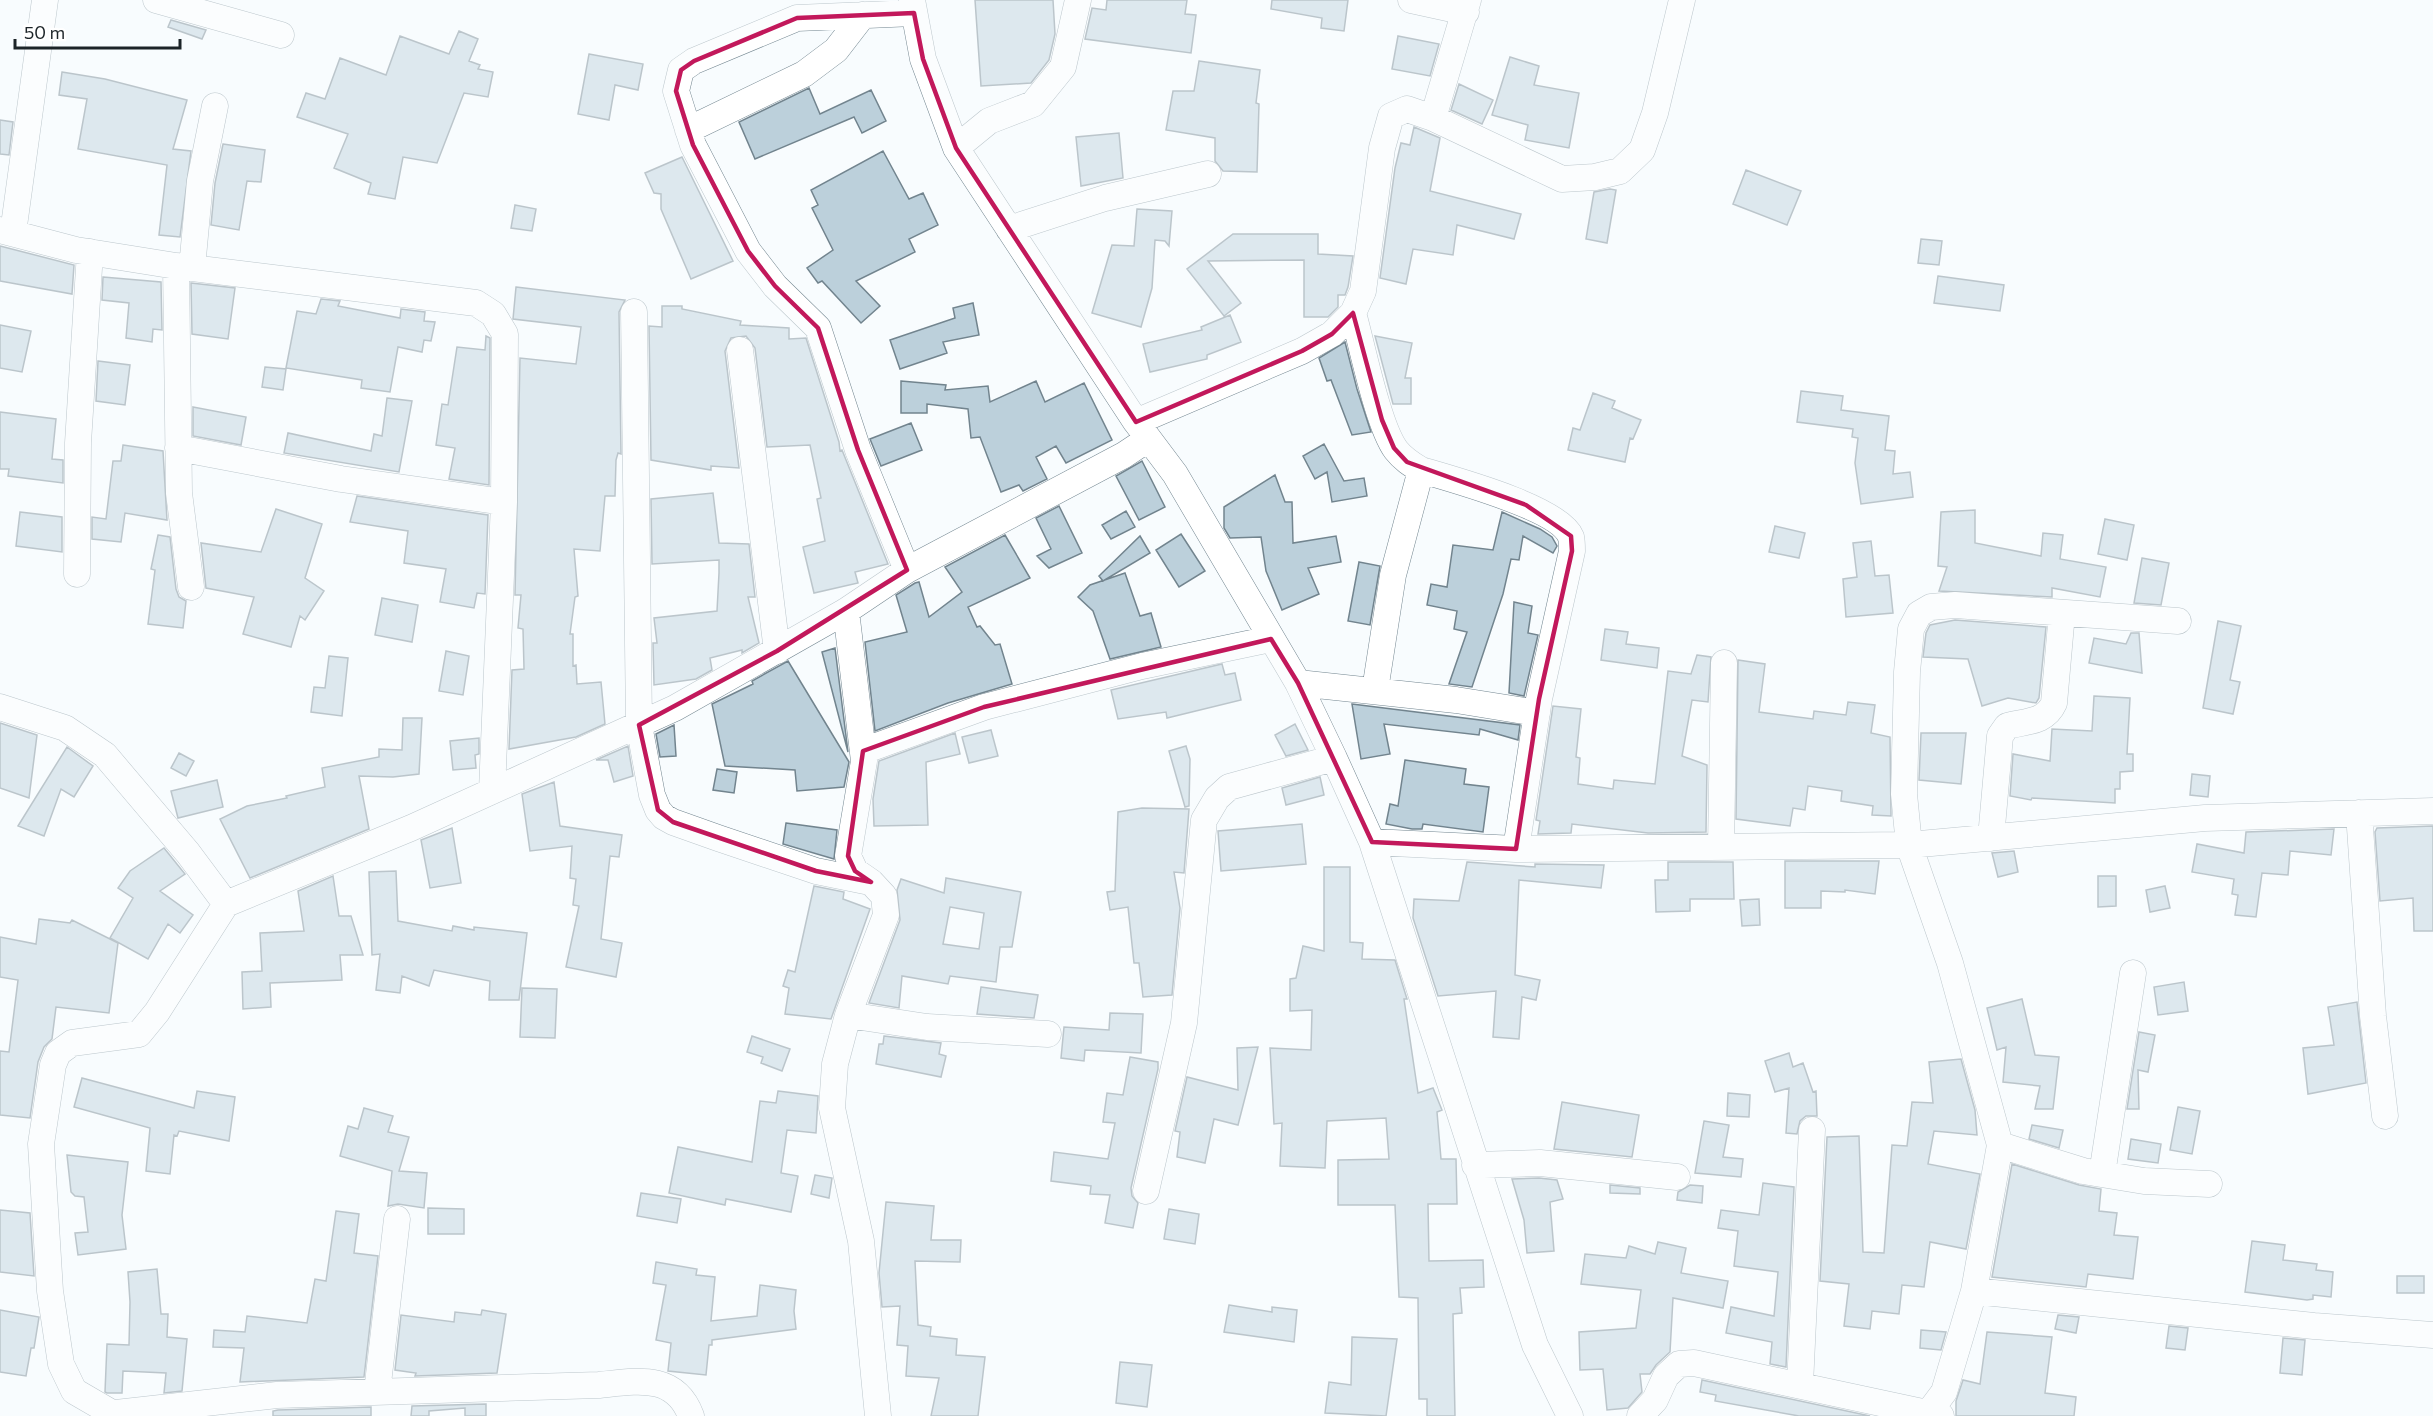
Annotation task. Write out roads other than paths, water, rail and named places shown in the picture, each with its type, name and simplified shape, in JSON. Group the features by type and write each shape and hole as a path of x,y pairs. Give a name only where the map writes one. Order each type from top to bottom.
{"street":[{"path":"45,0 7,231 90,252 184,267 476,303 493,314 505,334 504,502 492,791"},
{"path":"156,0 281,35"},
{"path":"956,148 989,121 1033,104 1063,67 1078,0"},
{"path":"1411,0 1467,6 1433,118"},
{"path":"691,1416 684,1399 667,1387 643,1380 599,1385 277,1395 116,1414 74,1391 61,1364 50,1291 41,1144 53,1065 58,1053 72,1043 139,1034 157,1012 226,904 492,791 675,708 846,611 907,570 1124,455 1142,431 1332,334 1353,313 1363,291 1382,148 1391,116 1407,109 1433,118 1562,179 1595,177 1620,171 1642,150 1655,113 1682,0"},
{"path":"907,570 858,450 818,328 775,286 748,251 688,130 676,91 681,70 694,61 797,18 863,15 913,6 923,59 956,148 1142,431 1175,474 1298,683 1334,758 1372,842 1535,1345 1570,1416"},
{"path":"688,130 804,74 836,50 863,15"},
{"path":"190,587 179,493 178,448 184,267 215,106"},
{"path":"1009,229 1105,198 1208,174"},
{"path":"77,574 78,443 90,252"},
{"path":"634,312 639,725 652,795 664,817 816,871 871,882"},
{"path":"1353,313 1382,420 1394,448 1407,462 1421,470 1526,505 1559,524 1571,536 1572,551 1537,712 1516,849"},
{"path":"740,350 777,651"},
{"path":"178,448 341,479 504,502"},
{"path":"1375,690 1393,576 1421,470"},
{"path":"1640,1416 1655,1400 1666,1376 1679,1364 1694,1363 1727,1368 1931,1415 1944,1392 1974,1291 2000,1145 1950,963 1909,845 1904,794 1907,672 1911,629 1919,614 1931,607 1955,605 2178,621"},
{"path":"846,611 864,760 848,856 855,871 871,882 884,896 886,915 848,1015 835,1064 832,1108 861,1241 878,1416"},
{"path":"1991,838 2000,736 2007,726 2038,720 2049,714 2054,703 2062,613"},
{"path":"863,751 984,707 1142,666 1272,639"},
{"path":"1720,847 1724,663"},
{"path":"1298,683 1375,690 1537,712"},
{"path":"0,707 65,728 105,754 188,853 226,904"},
{"path":"1146,1191 1184,1023 1204,820 1217,798 1229,787 1334,758"},
{"path":"1372,842 1516,849 1909,845 2205,818 2433,811"},
{"path":"2359,813 2373,1016 2385,1116"},
{"path":"2102,1174 2133,973"},
{"path":"848,1015 927,1027 1048,1034"},
{"path":"1800,1385 1812,1130"},
{"path":"2000,1145 2083,1171 2144,1181 2209,1184"},
{"path":"1475,1165 1540,1163 1677,1178"},
{"path":"377,1392 397,1219"},
{"path":"1974,1291 2314,1326 2433,1335"}]}
